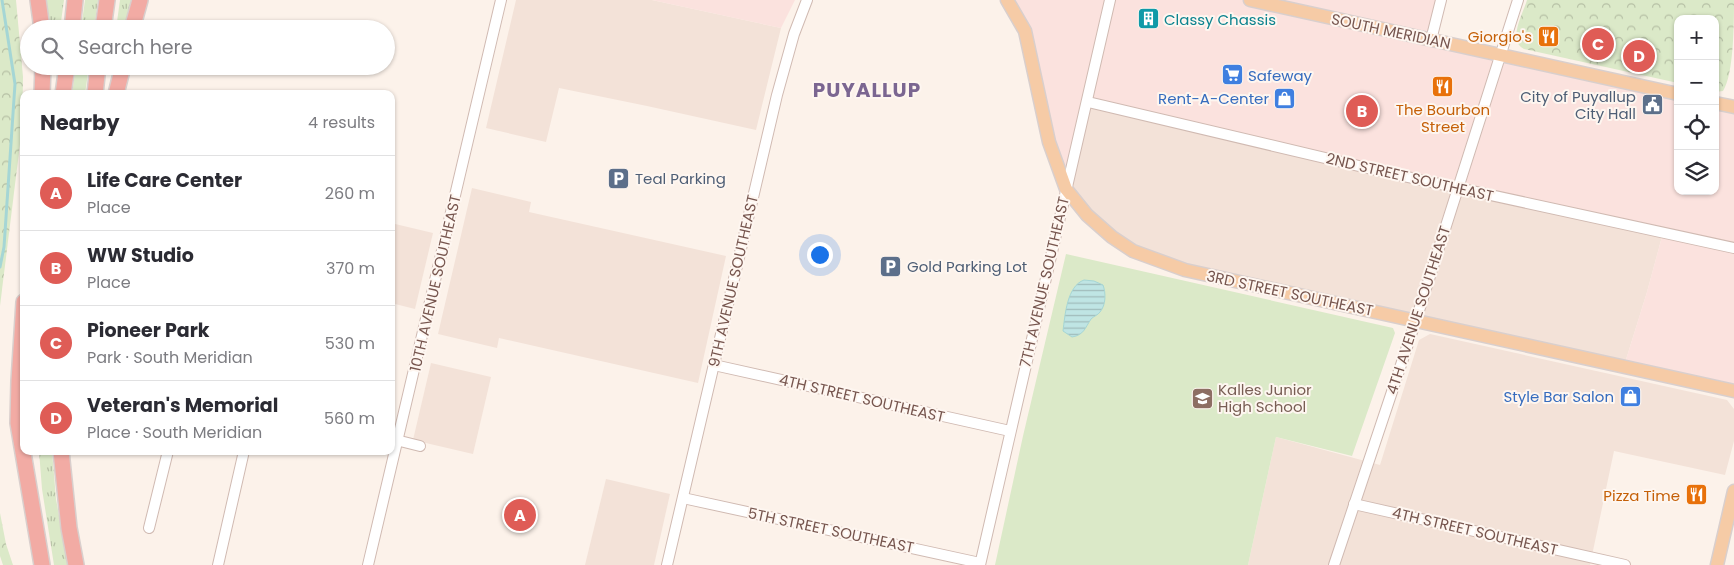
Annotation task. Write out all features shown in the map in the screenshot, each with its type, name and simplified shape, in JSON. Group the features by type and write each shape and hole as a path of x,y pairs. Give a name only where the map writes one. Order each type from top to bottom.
{"highway":[{"path":"38,0 41,20"},
{"path":"73,20 75,0"},
{"path":"104,20 107,0"},
{"path":"134,20 140,0"},
{"path":"42,90 43,75"},
{"path":"64,90 66,75"},
{"path":"95,90 97,75"},
{"path":"117,90 121,75"},
{"path":"20,365 18,423 20,433"},
{"path":"24,455 42,565"},
{"path":"27,455 27,468"},
{"path":"61,455 69,528 76,565"}],"main road":[{"name":"3RD STREET SOUTHEAST","path":"1007,0 1025,31 1049,142 1066,189 1087,215 1112,237 1133,251 1185,270 1734,391"},
{"name":"SOUTH MERIDIAN","path":"1250,0 1292,4 1431,40 1674,93"},
{"path":"1719,104 1734,107"},
{"path":"1717,565 1734,491"}],"street":[{"name":"10TH AVENUE SOUTHEAST","path":"395,439 501,0"},
{"name":"9TH AVENUE SOUTHEAST","path":"667,565 777,94 794,34 807,0"},
{"name":"7TH AVENUE SOUTHEAST","path":"980,564 1110,0"},
{"path":"1431,40 1441,0"},
{"name":"4TH AVENUE SOUTHEAST","path":"1334,565 1416,320 1518,0"},
{"name":"2ND STREET SOUTHEAST","path":"1088,102 1458,188 1734,248"},
{"name":"4TH STREET SOUTHEAST","path":"714,365 1010,431"},
{"path":"395,439 420,446"},
{"path":"149,528 167,455"},
{"path":"218,565 243,455"},
{"name":"10TH AVENUE SOUTHEAST","path":"368,565 392,455"},
{"name":"5TH STREET SOUTHEAST","path":"682,498 980,564"},
{"name":"4TH STREET SOUTHEAST","path":"1354,504 1625,565"}],"shaded area":[{"path":"516,0 652,0 781,28 756,130 559,88 546,142 486,128"},
{"path":"652,0 795,0 781,28"},
{"path":"1007,0 1441,0 1431,40 1674,93 1674,195 1719,195 1719,104 1734,107 1734,391 1624,366 1663,233 1088,102 1066,189 1029,48"},
{"path":"1088,102 1663,233 1624,366 1416,320 1133,251 1066,189"},
{"path":"472,188 531,202 529,212 726,256 698,383 499,338 497,348 438,334"},
{"path":"395,224 433,233 415,309 395,304"},
{"path":"1430,334 1727,400 1734,409 1734,441 1725,475 1614,451 1590,565 1248,565 1276,437 1380,465 1419,340"},
{"path":"431,363 491,377 473,454 413,440"},
{"path":"606,479 670,494 654,565 585,565"}],"green space":[{"path":"0,0 16,0 20,44 20,75 23,75 23,77 23,90 20,90 20,144 0,306"},
{"path":"45,0 64,0 61,20 46,20"},
{"path":"85,0 98,0 95,20 82,20"},
{"path":"120,0 133,0 128,20 117,20"},
{"path":"1527,0 1734,0 1733,47 1727,83 1723,91 1719,92 1719,15 1674,15 1674,82 1524,49 1519,45 1516,34"},
{"path":"75,75 88,75 86,90 73,90"},
{"name":"Kalles Junior High School","path":"1066,254 1393,328 1395,333 1352,456 1276,437 1248,565 995,565"},
{"path":"39,455 52,455 56,499 68,565 54,565 42,489"},
{"path":"0,513 6,544 13,565 3,565 0,556"}],"water":[{"path":"1084,280 1094,281 1103,285 1104,302 1100,312 1091,319 1084,331 1072,337 1063,331 1066,309 1074,288"}],"waterway":[{"path":"0,267 4,247 15,84 2,0"}],"place":[{"name":"Classy Chassis","path":"1148,19"},
{"name":"Giorgio's","path":"1548,36"},
{"name":"Pioneer Park","path":"1598,44"},
{"name":"Veteran's Memorial","path":"1639,56"},
{"name":"Safeway","path":"1232,75"},
{"name":"The Bourbon Street","path":"1443,86"},
{"name":"Rent-A-Center","path":"1285,98"},
{"name":"City of Puyallup City Hall","path":"1652,105"},
{"name":"WW Studio","path":"1362,111"},
{"name":"Teal Parking","path":"619,178"},
{"name":"Gold Parking Lot","path":"891,266"},
{"name":"Style Bar Salon","path":"1630,396"},
{"name":"Kalles Junior High School","path":"1202,398"},
{"name":"Pizza Time","path":"1696,495"},
{"name":"Life Care Center","path":"520,515"}],"district":[{"name":"PUYALLUP","path":"867,90"}]}
